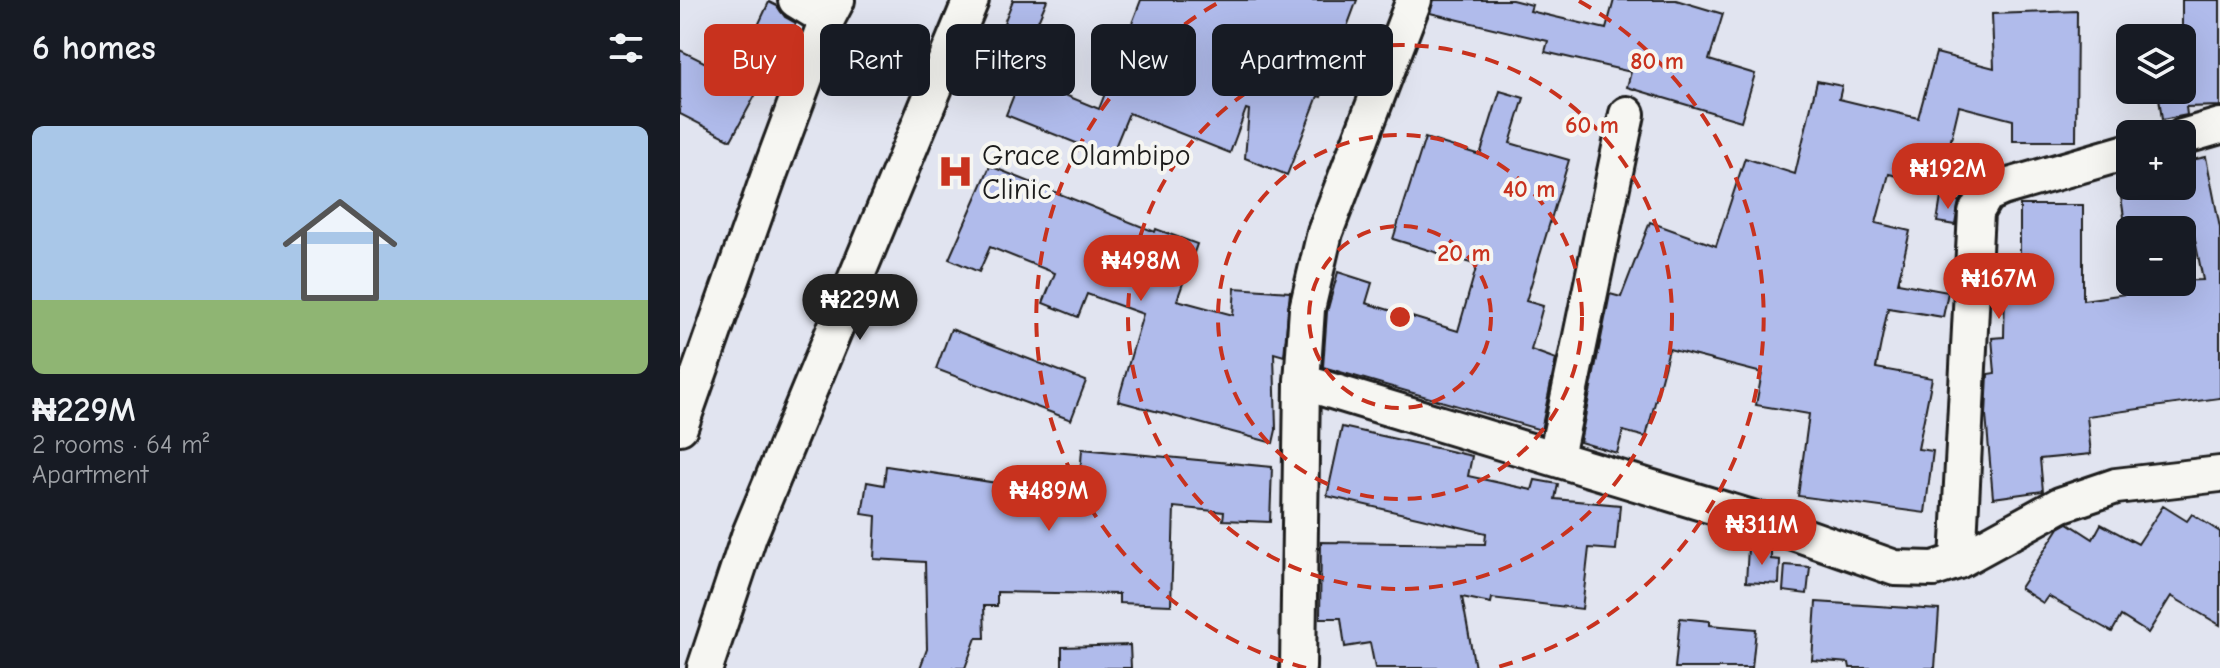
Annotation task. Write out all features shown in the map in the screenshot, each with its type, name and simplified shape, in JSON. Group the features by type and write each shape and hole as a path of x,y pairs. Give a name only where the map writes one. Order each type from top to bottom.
{"street":[{"path":"680,427 769,175 832,9 796,0"},
{"path":"705,668 749,536 971,0"},
{"path":"1298,668 1302,382 1307,309 1325,232 1414,0"},
{"path":"1556,457 1627,114"},
{"path":"2196,133 2220,126"},
{"path":"1958,561 1976,212 1986,195 2002,188 2116,155"},
{"path":"1302,382 1765,522 1895,568 1934,569 1958,561 2060,505 2116,486 2220,474"}],"building":[{"path":"1013,0 1047,0 1037,24 1004,23"},
{"path":"1141,0 1357,0 1348,24 1212,24 1212,96 1318,96 1287,175 1245,158 1249,110 1246,109 1230,153 1129,113 1111,157 1006,115 1014,96 1067,96 1099,109 1104,96 1196,96 1196,24 1132,24"},
{"path":"1434,0 1512,0 1532,5 1530,11 1606,29 1614,0 1676,0 1723,14 1709,60 1755,74 1741,121 1627,87 1631,72 1545,52 1548,41 1430,13"},
{"path":"2182,0 2220,0 2220,106 2186,107 2187,115 2162,120 2160,104 2196,104 2196,24 2182,24"},
{"path":"769,2 796,23 796,24 759,24"},
{"path":"2077,11 2076,141 2013,141 2013,120 1959,106 1940,186 1889,174 1876,223 1910,231 1898,283 1948,292 1943,317 1888,308 1876,368 1932,378 1918,449 1933,451 1925,513 1798,496 1809,414 1756,405 1762,373 1669,349 1646,437 1623,431 1617,453 1580,442 1610,294 1621,297 1650,222 1716,246 1745,158 1795,174 1817,81 1842,86 1839,99 1918,118 1936,53 1994,68 1992,14"},
{"path":"680,50 704,62 704,96 755,96 731,140 680,114"},
{"path":"1500,91 1524,98 1510,143 1569,160 1526,301 1543,306 1531,350 1556,359 1541,430 1323,367 1327,312 1338,272 1372,283 1366,303 1458,331 1477,265 1393,239 1425,138 1480,155"},
{"path":"2206,157 2220,228 2220,398 2087,416 2091,454 2040,459 2043,491 1993,498 1986,415 1988,374 1995,373 1992,338 2004,337 2005,287 2020,288 2020,205 2083,205 2083,300 2116,295 2196,296 2196,280 2203,280 2196,245 2196,216 2124,216 2121,200 2196,200 2196,159"},
{"path":"990,166 1155,232 1156,229 1197,244 1177,300 1233,315 1235,288 1290,292 1284,356 1274,353 1276,430 1273,443 1118,401 1143,314 1087,294 1078,317 1043,303 1055,273 990,247 979,272 949,259"},
{"path":"1941,197 1959,201 1955,225 1937,222"},
{"path":"951,329 1086,381 1071,420 936,369"},
{"path":"1342,427 1472,456 1468,476 1532,490 1535,480 1558,484 1555,499 1620,505 1616,550 1589,548 1582,609 1492,598 1491,603 1462,597 1475,668 1375,668 1370,643 1345,647 1341,618 1320,618 1321,542 1485,544 1486,533 1327,496"},
{"path":"1082,449 1272,467 1270,522 1223,520 1224,512 1174,507 1171,605 1119,603 1119,594 997,592 997,606 984,606 985,638 976,638 965,668 920,668 927,649 925,562 874,559 876,516 862,514 867,482 884,485 886,466 1023,487 1025,468 1080,476"},
{"path":"2163,506 2187,521 2192,514 2220,532 2220,625 2171,596 2148,633 2121,616 2112,632 2048,596 2043,603 2020,588 2059,528 2068,523 2093,539 2101,524 2138,544"},
{"path":"1748,548 1771,550 1771,559 1780,560 1779,584 1746,582"},
{"path":"1785,565 1810,567 1807,594 1783,591"},
{"path":"1816,602 1939,610 1935,668 1850,668 1849,663 1812,660"},
{"path":"1680,618 1710,621 1710,625 1756,629 1752,668 1675,668"},
{"path":"1130,645 1131,668 1062,668 1062,647"}],"place":[{"name":"Grace Olambipo Clinic","path":"956,172"}]}
